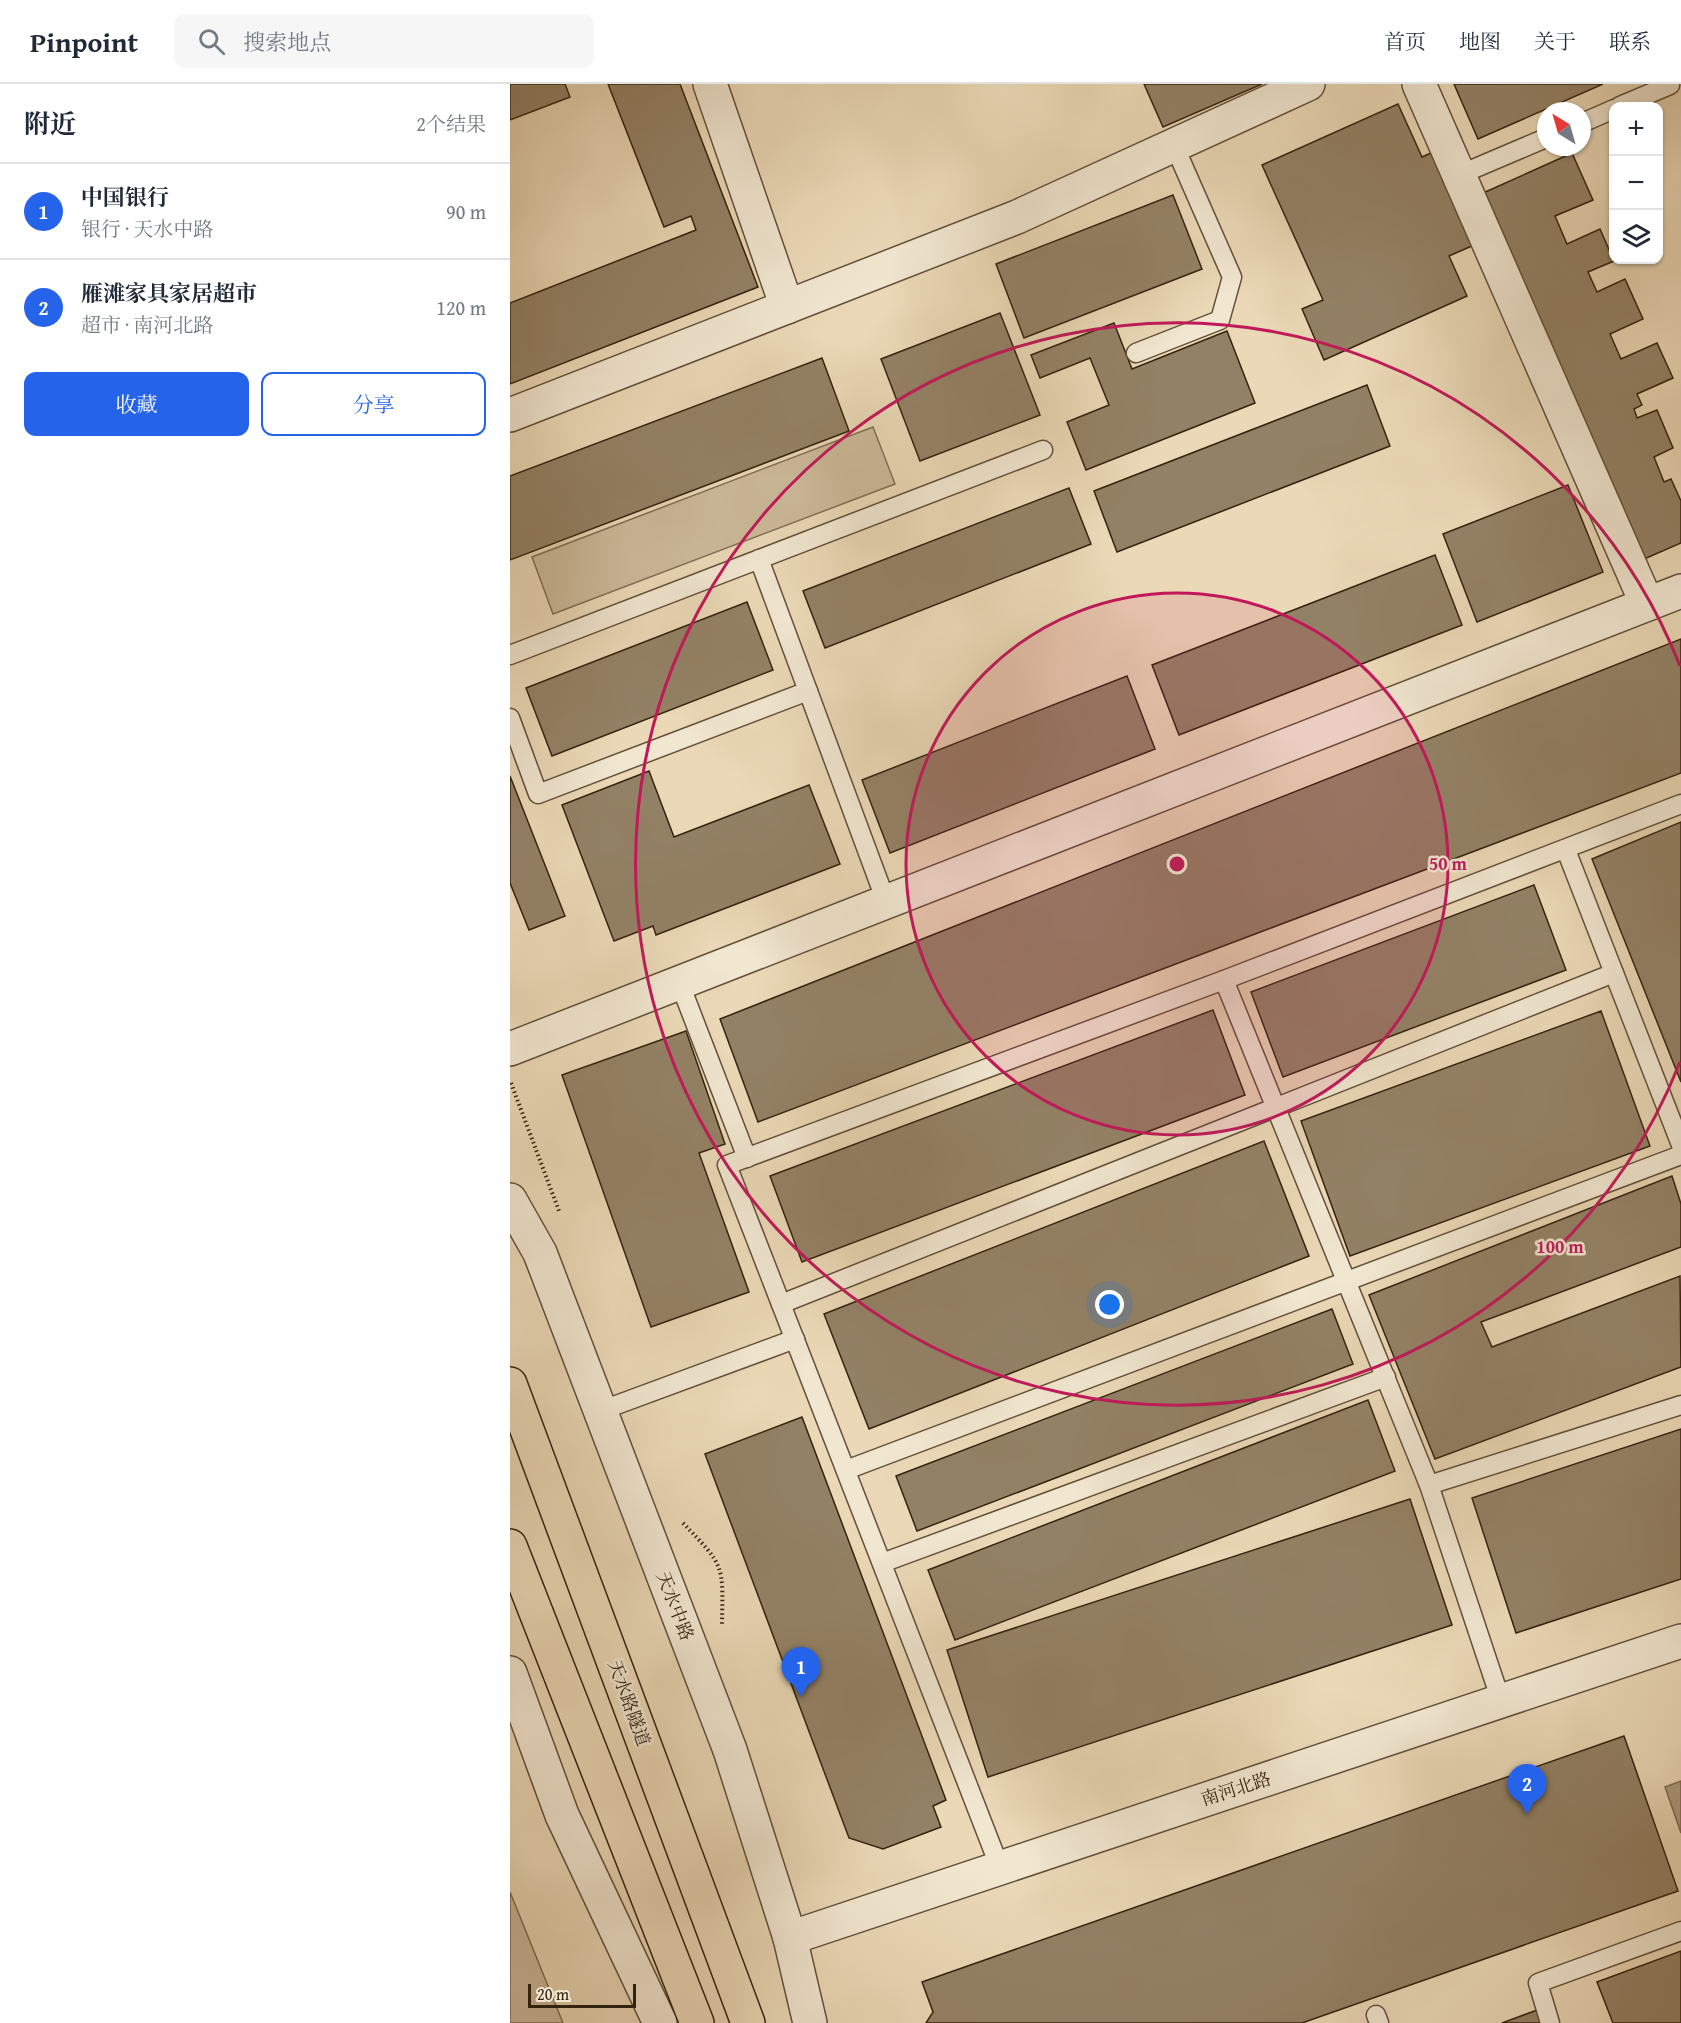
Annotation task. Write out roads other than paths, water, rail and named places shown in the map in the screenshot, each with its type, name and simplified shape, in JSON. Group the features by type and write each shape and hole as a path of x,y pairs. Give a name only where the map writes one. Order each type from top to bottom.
{"main road":[{"name":"天水路隧道","path":"510,1384 748,2023"},
{"path":"510,1546 697,2023"}],"street":[{"path":"710,84 787,307"},
{"path":"510,415 1017,217 1308,84"},
{"path":"1419,84 1647,604"},
{"path":"510,1049 886,904 1681,591"},
{"name":"天水中路","path":"510,1200 540,1253 730,1749 790,1938 810,2023"},
{"name":"南河北路","path":"790,1938 1681,1641"},
{"path":"510,1673 562,1815 660,2023"}],"lane":[{"path":"1630,102 1670,85"},
{"path":"1591,119 1609,111"},
{"path":"1459,175 1537,142"},
{"path":"1136,353 1220,320 1232,277 1174,145"},
{"path":"510,655 1043,450"},
{"path":"759,560 886,904"},
{"path":"510,718 538,794 808,691"},
{"path":"1000,1868 727,1165 1224,980 1681,804"},
{"path":"1566,850 1681,1145"},
{"path":"781,1304 1614,973"},
{"path":"1224,980 1429,1485 1501,1701"},
{"path":"680,984 747,1158"},
{"path":"846,1470 1681,1155"},
{"path":"600,1411 795,1339"},
{"path":"882,1563 1386,1377"},
{"path":"1429,1485 1681,1405"},
{"path":"1550,2023 1538,1983 1681,1931"}],"place":[{"name":"中国银行","path":"801,1697"},
{"name":"雁滩家具家居超市","path":"1527,1814"}]}
